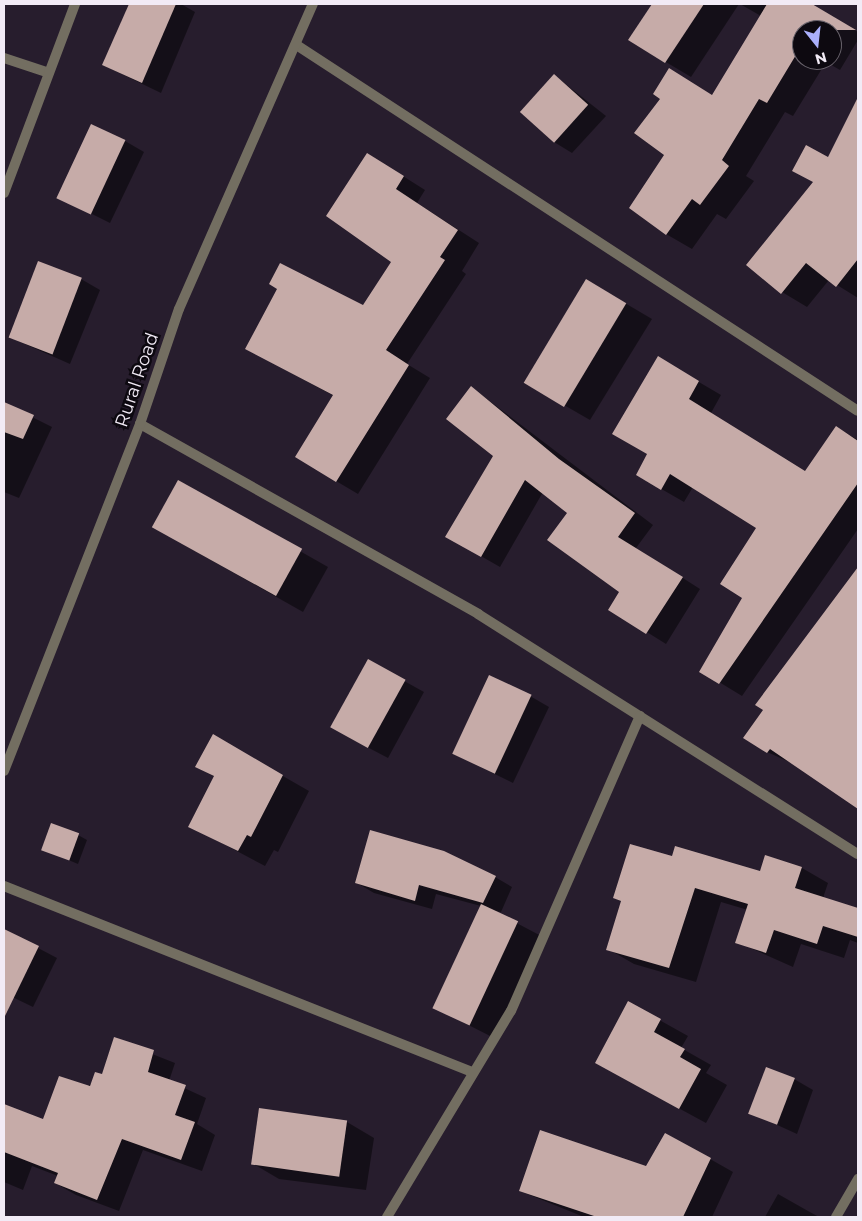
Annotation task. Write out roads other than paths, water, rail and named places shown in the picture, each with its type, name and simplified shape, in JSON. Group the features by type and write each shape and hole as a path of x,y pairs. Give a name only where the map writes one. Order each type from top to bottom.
{"street":[{"path":"4,193 74,4"},
{"name":"Rural Road","path":"4,771 140,424 179,309 298,46 313,4"},
{"path":"298,46 858,411"},
{"path":"4,58 49,73"},
{"path":"140,424 478,614 858,854"},
{"path":"387,1217 472,1072 511,1011 640,716"},
{"path":"4,886 472,1072"},
{"path":"836,1217 858,1179"}]}
